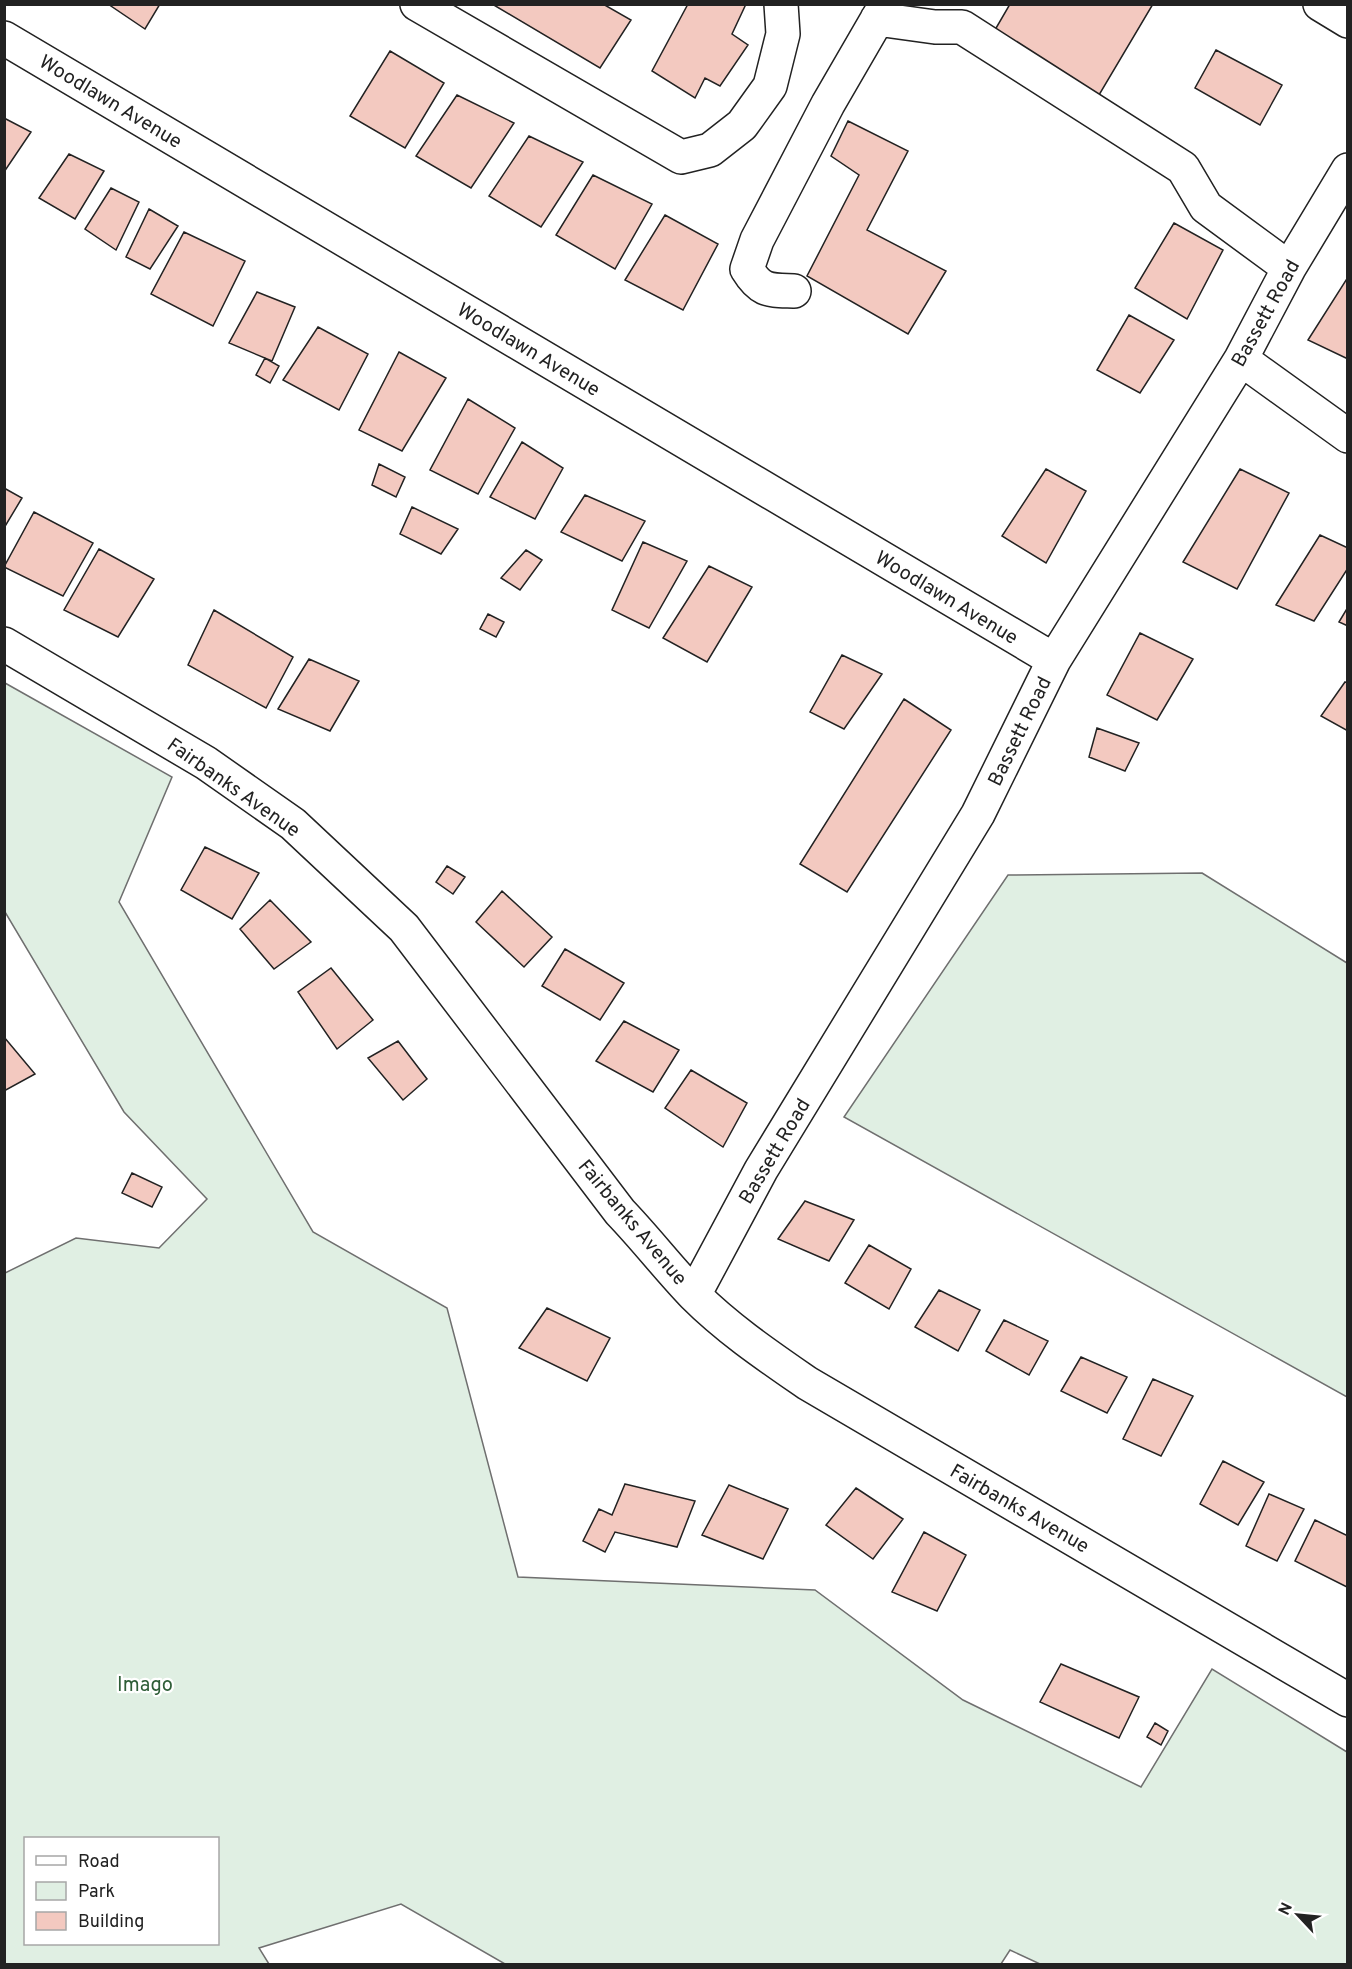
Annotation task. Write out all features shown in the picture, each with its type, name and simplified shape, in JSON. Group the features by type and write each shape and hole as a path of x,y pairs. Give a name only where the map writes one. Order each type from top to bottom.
{"street":[{"path":"417,4 681,157 710,150 742,125 770,86 783,34 781,4"},
{"path":"794,291 770,290 755,282 747,269 757,240 828,104 881,12 935,27 962,27 1183,168 1206,207 1289,268"},
{"name":"Woodlawn Avenue","path":"4,38 1054,660"},
{"name":"Bassett Road","path":"694,1295 761,1170 978,814 1054,660 1240,359 1289,268 1347,170"},
{"path":"1240,359 1347,436"},
{"name":"Fairbanks Avenue","path":"4,644 206,763 293,824 404,928 620,1212 694,1295 741,1337 807,1383 1347,1700"}],"green space":[{"name":"Imago","path":"5,683 172,777 119,902 313,1232 447,1308 518,1577 815,1590 963,1700 1141,1787 1212,1669 1347,1752 1347,1964 1040,1964 1010,1950 1001,1964 505,1964 401,1904 259,1948 269,1964 5,1964 5,1273 76,1238 159,1248 207,1199 124,1112 5,912"},
{"path":"1202,873 1347,963 1347,1397 844,1117 1008,875"}],"building":[{"path":"108,4 160,4 145,29"},
{"path":"492,4 603,4 631,20 600,68"},
{"path":"688,4 746,4 732,34 748,45 720,86 705,78 695,98 652,71"},
{"path":"1010,4 1153,4 1099,95 992,35"},
{"path":"1216,50 1282,85 1260,125 1195,88"},
{"path":"390,51 444,83 405,148 350,116"},
{"path":"457,95 514,123 471,188 416,156"},
{"path":"4,118 31,132 4,172"},
{"path":"848,121 908,151 867,230 946,271 908,334 807,276 859,175 831,156"},
{"path":"529,136 583,162 541,227 489,196"},
{"path":"69,154 104,171 75,219 39,198"},
{"path":"593,175 652,204 615,269 556,235"},
{"path":"111,188 139,202 116,250 85,229"},
{"path":"149,209 178,226 150,269 126,257"},
{"path":"665,215 718,244 683,310 625,280"},
{"path":"1174,223 1223,250 1187,319 1135,288"},
{"path":"184,232 245,261 213,326 151,294"},
{"path":"1348,277 1348,359 1308,340"},
{"path":"257,292 295,307 272,361 229,343"},
{"path":"1129,315 1174,340 1140,393 1097,370"},
{"path":"318,327 368,354 339,410 283,380"},
{"path":"399,352 446,378 402,451 359,430"},
{"path":"265,358 279,366 270,383 256,375"},
{"path":"468,399 515,428 478,494 430,470"},
{"path":"522,442 563,468 535,519 490,497"},
{"path":"379,464 405,477 396,497 372,485"},
{"path":"1046,469 1086,491 1046,563 1002,536"},
{"path":"1240,469 1289,493 1237,589 1183,562"},
{"path":"4,488 22,498 4,528"},
{"path":"585,495 645,521 622,561 561,532"},
{"path":"412,507 458,529 441,554 400,534"},
{"path":"34,512 93,543 63,596 4,567"},
{"path":"1320,535 1348,548 1348,568 1314,621 1276,605"},
{"path":"643,542 687,561 649,628 612,610"},
{"path":"99,549 154,579 118,637 64,610"},
{"path":"526,550 542,560 520,590 501,578"},
{"path":"709,566 752,587 707,662 663,638"},
{"path":"1348,607 1348,626 1339,622"},
{"path":"214,610 293,657 266,708 188,665"},
{"path":"488,614 504,622 496,637 480,629"},
{"path":"1140,633 1193,659 1157,720 1107,695"},
{"path":"842,655 882,674 844,729 810,712"},
{"path":"309,659 359,681 330,731 278,709"},
{"path":"1345,682 1348,683 1348,731 1321,716"},
{"path":"904,699 951,730 847,892 800,864"},
{"path":"1097,728 1139,743 1125,771 1089,757"},
{"path":"205,847 259,873 232,919 181,890"},
{"path":"447,866 465,877 453,894 436,882"},
{"path":"502,891 552,937 524,967 476,922"},
{"path":"270,900 311,942 274,969 240,929"},
{"path":"565,949 624,983 600,1020 542,986"},
{"path":"331,968 373,1020 337,1049 298,992"},
{"path":"624,1021 679,1050 653,1092 596,1061"},
{"path":"4,1037 35,1074 4,1091"},
{"path":"398,1041 427,1079 403,1100 368,1058"},
{"path":"691,1070 747,1103 723,1147 665,1108"},
{"path":"132,1173 162,1187 152,1207 122,1193"},
{"path":"805,1201 854,1220 829,1261 778,1239"},
{"path":"869,1245 911,1269 889,1309 845,1283"},
{"path":"939,1290 980,1310 958,1351 915,1327"},
{"path":"547,1308 610,1338 587,1381 519,1348"},
{"path":"1004,1320 1048,1341 1029,1375 986,1351"},
{"path":"1081,1357 1127,1377 1107,1413 1061,1391"},
{"path":"1153,1379 1193,1396 1161,1456 1123,1439"},
{"path":"1223,1461 1264,1482 1238,1525 1200,1504"},
{"path":"625,1484 695,1501 677,1547 615,1532 605,1552 583,1541 599,1509 612,1515"},
{"path":"729,1485 788,1509 763,1559 702,1535"},
{"path":"856,1488 903,1519 873,1559 826,1525"},
{"path":"1269,1494 1304,1509 1277,1561 1246,1546"},
{"path":"1315,1520 1348,1536 1347,1587 1295,1561"},
{"path":"924,1532 966,1555 937,1611 892,1592"},
{"path":"1061,1664 1139,1697 1119,1738 1040,1702"},
{"path":"1155,1723 1168,1731 1161,1745 1147,1737"}]}
